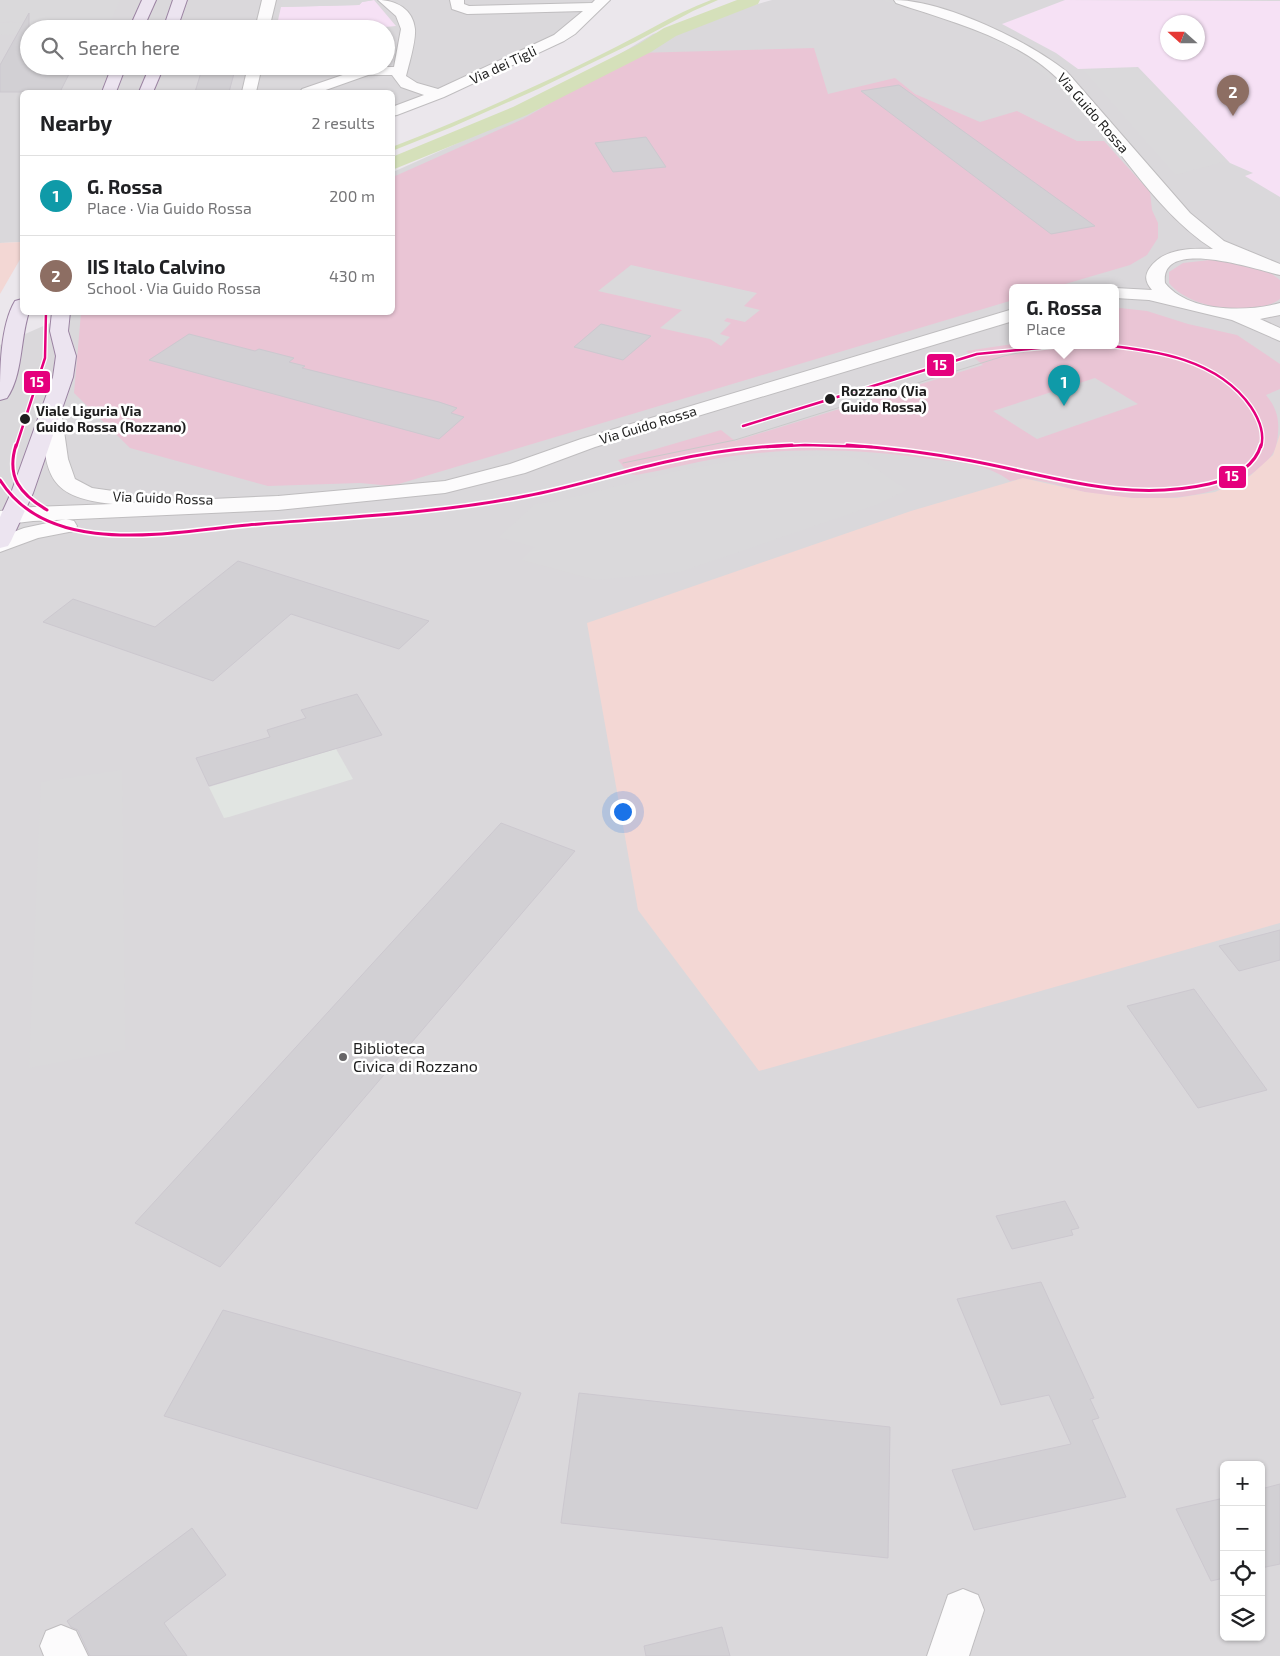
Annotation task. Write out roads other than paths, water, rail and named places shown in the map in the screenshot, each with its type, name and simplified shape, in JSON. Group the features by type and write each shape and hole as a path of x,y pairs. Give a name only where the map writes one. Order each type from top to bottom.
{"main road":[{"path":"140,20 149,0"},
{"path":"173,20 180,0"},
{"path":"110,90 116,75"},
{"path":"147,90 153,75"},
{"path":"0,394 12,357 16,322 20,311"},
{"path":"0,541 6,516 22,493 66,362 59,331 61,315"}],"street":[{"path":"264,20 269,0"},
{"path":"386,0 407,20 408,29 399,71 402,81 439,94"},
{"path":"457,0 457,6 467,10 600,3"},
{"name":"Via Guido Rossa","path":"901,0 990,31 1044,60 1062,75 1086,101 1184,217 1218,245 1270,265"},
{"name":"Via dei Tigli","path":"395,111 439,94 559,38 600,3"},
{"path":"249,90 253,75"},
{"path":"313,90 355,75"},
{"path":"1184,217 1181,238 1174,253 1162,265 1155,276 1158,286 1169,296 1186,304"},
{"path":"1109,284 1162,265 1181,256 1204,254 1230,255 1270,265"},
{"path":"1119,293 1157,297 1186,304 1244,319 1280,334"},
{"path":"1213,312 1252,315 1280,310"},
{"name":"Via Guido Rossa","path":"6,516 278,503 444,488 468,483 556,456 588,443 1009,316"},
{"name":"Via Guido Rossa","path":"51,410 60,469 67,483 81,492 136,500 224,500 278,503"},
{"name":"Via Guido Rossa","path":"0,545 48,528 225,511 278,503"},
{"path":"948,1656 963,1610"}],"waterway":[{"path":"395,148 536,88 633,41 691,10 716,0"},
{"path":"395,163 520,111 645,48 670,32 752,0"}],"tram line":[{"path":"623,463 735,440 1004,356 1036,349"}],"place":[{"name":"IIS Italo Calvino","path":"1233,116"},
{"name":"Rozzano (Via Guido Rossa)","path":"830,399"},
{"name":"G. Rossa","path":"1064,406"},
{"name":"Viale Liguria Via Guido Rossa (Rozzano)","path":"25,419"},
{"name":"Biblioteca Civica di Rozzano","path":"343,1057"}]}
